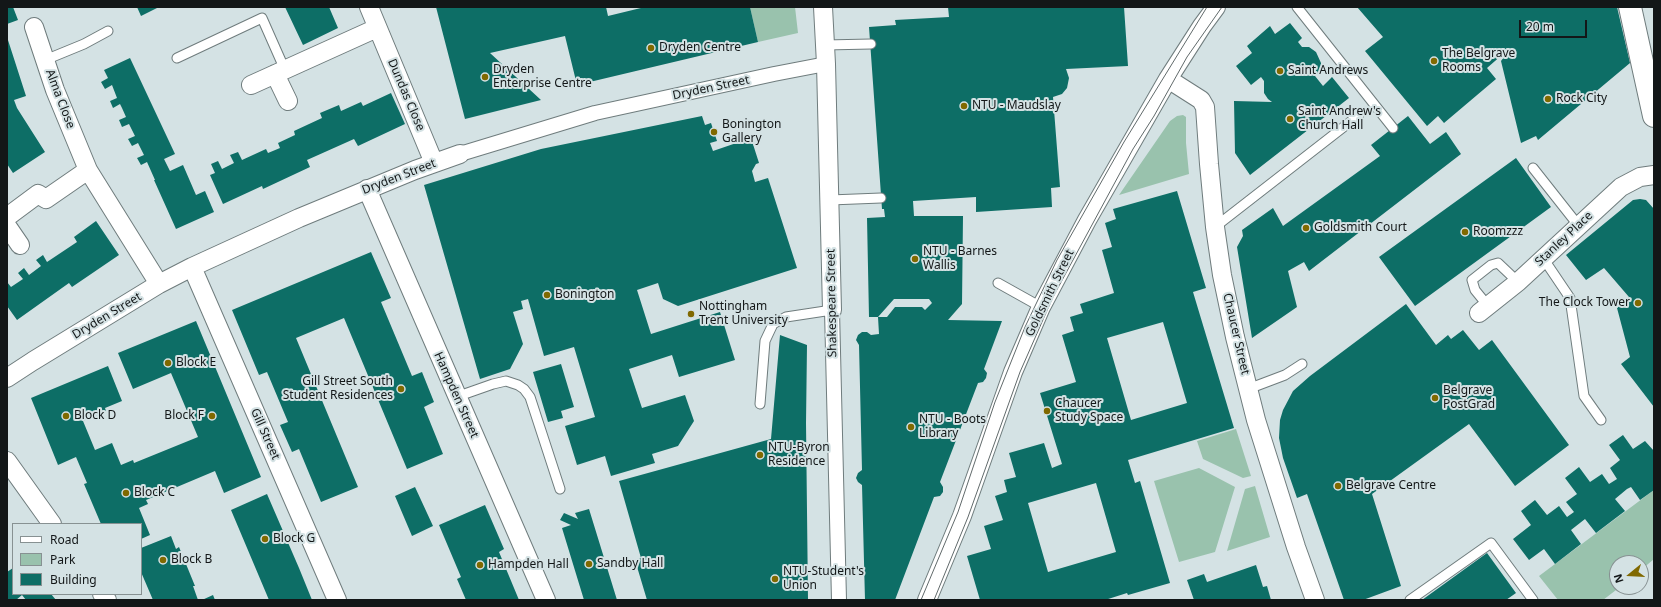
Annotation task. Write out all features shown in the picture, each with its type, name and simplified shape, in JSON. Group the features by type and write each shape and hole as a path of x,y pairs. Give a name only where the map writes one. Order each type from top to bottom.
{"street":[{"name":"Dundas Close","path":"368,7 434,163"},
{"name":"Shakespeare Street","path":"823,7 830,200 839,600"},
{"name":"Goldsmith Street","path":"927,600 962,516 1013,372 1042,307 1087,220 1168,79 1216,7"},
{"path":"1630,7 1654,116"},
{"name":"Alma Close","path":"34,27 55,90 88,170 159,284"},
{"path":"251,85 377,28"},
{"name":"Dryden Street","path":"7,378 159,284 192,267 298,218 366,189 460,154 596,113 826,64"},
{"path":"280,72 288,101"},
{"name":"Chaucer Street","path":"1168,79 1201,100 1205,107 1209,164 1222,275 1235,338 1256,420 1296,547 1315,600"},
{"path":"7,217 38,194 46,199 88,170"},
{"name":"Stanley Place","path":"1479,313 1518,282 1578,225 1621,187 1640,177 1654,174"},
{"name":"Hampden Street","path":"366,189 546,600"},
{"path":"7,226 20,245"},
{"name":"Gill Street","path":"192,267 337,600"},
{"path":"7,461 51,523"}],"lane":[{"path":"1297,7 1393,128"},
{"path":"177,58 262,18 280,72"},
{"path":"45,60 84,44 108,31"},
{"path":"825,45 871,44"},
{"path":"1216,227 1358,115"},
{"path":"1534,168 1578,225"},
{"path":"830,200 881,198"},
{"path":"1543,258 1570,298 1584,396 1601,420"},
{"path":"1479,313 1472,280 1491,265 1498,263 1518,282"},
{"path":"998,283 1042,307"},
{"path":"760,404 765,340 773,324 786,317 832,310"},
{"path":"1248,389 1285,375 1302,364"},
{"path":"456,397 506,381 518,385 524,389 530,397 560,489"},
{"path":"1410,600 1491,543 1533,600"}],"green space":[{"path":"750,7 795,7 798,33 758,42"},
{"path":"1183,115 1186,117 1186,143 1189,174 1119,195 1170,121 1177,116"},
{"path":"1236,429 1251,476 1243,478 1203,459 1197,441"},
{"path":"1199,468 1235,487 1215,552 1179,562 1154,481"},
{"path":"1255,486 1270,537 1227,551 1245,489"},
{"path":"1654,490 1654,559 1649,563 1649,555 1609,555 1610,595 1603,600 1558,600 1539,576"}],"building":[{"path":"7,7 13,7 18,20 7,24"},
{"path":"137,7 159,7 141,16"},
{"path":"285,7 329,7 338,28 303,45"},
{"name":"Dryden Centre","path":"436,7 606,7 608,16 645,7 750,7 758,42 577,85 565,36 490,53 541,100 465,119"},
{"path":"948,7 1124,7 1128,66 1066,69 1069,78 1067,88 1062,94 1053,97 1060,187 1051,188 1052,207 976,212 976,197 913,201 914,216 963,216 962,304 948,320 1002,321 984,369 987,373 986,378 983,382 978,383 940,482 943,487 943,492 940,496 934,497 895,600 865,600 862,485 856,478 858,473 862,470 859,345 856,340 858,335 862,332 867,332 871,335 879,334 878,317 869,317 867,218 885,217 884,209 882,209 869,27 896,25 895,20 949,17","holes":["894,299 929,299 932,303 925,310 922,307 895,307 887,317 878,317"]},
{"path":"1357,7 1617,7 1630,63 1538,140 1536,136 1521,143 1501,61 1504,57 1503,54 1487,68 1496,79 1444,123 1438,116 1427,126 1365,51 1383,37"},
{"path":"1290,23 1302,38 1298,42 1302,47 1309,47 1316,52 1321,63 1321,71 1315,76 1323,86 1332,77 1349,98 1250,175 1235,153 1234,101 1272,102 1264,93 1264,81 1261,77 1251,85 1236,66 1252,53 1247,46 1270,26 1275,34"},
{"path":"7,37 26,96 14,100 17,108 45,152 13,173 7,164"},
{"path":"130,58 175,154 164,159 170,171 183,165 196,195 205,191 214,212 176,229 147,162 141,165 137,158 144,155 138,143 132,146 128,139 135,136 129,124 122,127 119,120 126,117 120,104 113,108 110,101 117,98 112,85 105,89 101,82 108,78 104,70"},
{"path":"391,93 405,124 358,146 354,139 307,160 310,167 263,189 262,186 223,204 210,175 215,173 211,164 218,161 222,169 234,163 230,155 238,152 242,160 266,149 268,153 280,148 278,143 295,135 294,131 322,118 320,113 339,105 341,111 361,102 363,106"},
{"name":"Bonington","path":"702,116 705,125 711,123 717,141 710,143 713,151 751,138 759,163 756,164 752,171 755,182 768,178 797,268 678,306 663,299 658,283 637,290 651,334 720,312 735,360 679,377 672,355 629,369 642,408 685,395 694,421 678,446 652,454 655,463 611,476 605,456 577,465 565,426 595,417 574,347 544,356 528,299 521,301 523,309 513,312 523,344 510,369 480,379 424,185 541,149"},
{"name":"Goldsmith Court","path":"1408,116 1430,144 1446,132 1461,154 1309,271 1304,262 1288,271 1297,307 1252,338 1237,247 1243,236 1242,230 1273,208 1283,226 1380,156 1371,145"},
{"name":"Roomzzz","path":"1516,158 1551,207 1415,306 1379,257"},
{"path":"1177,191 1206,288 1193,292 1234,428 1128,460 1135,483 1140,481 1170,583 1128,595 1127,593 1105,600 980,600 967,556 991,549 984,526 1003,520 995,496 1007,492 1004,480 1016,477 1009,453 1044,443 1052,468 1062,464 1040,393 1076,382 1062,335 1074,331 1070,317 1083,313 1080,304 1114,293 1102,250 1112,247 1105,223 1116,219 1113,209","holes":["1163,322 1187,403 1131,420 1107,338","1096,483 1116,552 1048,572 1028,503"]},
{"name":"The Clock Tower","path":"1633,200 1646,200 1654,209 1654,407 1621,364 1630,357 1617,308 1629,297 1604,268 1586,280 1566,255"},
{"path":"96,221 119,255 72,287 69,283 17,320 7,306 7,282 11,287 23,279 18,273 24,268 29,275 41,266 36,260 43,255 47,262 77,242 74,237"},
{"name":"Gill Street South Student Residences","path":"371,252 391,298 381,302 412,376 422,372 434,402 424,407 443,454 407,469 344,318 296,338 358,487 321,502 299,449 292,452 280,425 288,422 267,372 259,375 232,310"},
{"name":"Belgrave PostGrad","path":"1406,304 1436,345 1448,335 1451,339 1463,330 1479,350 1492,340 1569,445 1515,486 1469,424 1372,494 1401,586 1363,600 1344,600 1307,494 1297,498 1283,458 1279,438 1280,420 1283,410 1293,391 1310,376"},
{"path":"196,321 261,477 224,493 215,471 146,500 148,504 139,508 150,535 142,539 142,523 101,523 84,484 87,483 76,457 58,465 31,398 108,366 122,401 105,408 106,411 83,421 95,450 112,443 121,465 133,460 134,463 198,437 171,373 133,389 118,353"},
{"name":"NTU-Byron Residence","path":"780,335 807,345 806,423 808,600 647,600 635,560 641,558 619,481 771,439"},
{"path":"561,364 574,407 561,411 563,418 548,422 533,372"},
{"path":"1623,435 1633,449 1645,441 1654,451 1654,490 1640,500 1631,487 1627,489 1615,499 1625,511 1596,533 1585,519 1571,530 1581,544 1555,564 1544,549 1529,560 1513,539 1531,525 1521,511 1535,500 1547,515 1559,506 1567,517 1574,512 1566,502 1577,494 1565,478 1579,467 1590,482 1602,474 1609,484 1617,479 1610,468 1620,460 1609,445"},
{"path":"415,487 433,526 412,536 395,496"},
{"name":"Block G","path":"267,494 312,600 269,600 231,510"},
{"name":"Hampden Hall","path":"485,505 504,549 499,552 519,600 466,600 457,579 461,577 439,525"},
{"name":"Sandby Hall","path":"589,509 617,600 584,600 562,528 571,525 560,520 564,513 578,519 575,513"},
{"name":"Block B","path":"171,536 176,549 179,547 195,586 193,586 198,600 153,600 142,574 142,548"},
{"path":"1487,553 1516,593 1506,600 1422,600"},
{"path":"1256,565 1263,587 1267,586 1271,600 1194,600 1187,580 1204,574 1207,582"},
{"path":"12,569 12,595 22,595 16,600 7,600 7,572"},
{"path":"22,595 52,595 56,600 26,600"},
{"path":"213,595 215,600 202,600"}],"tram line":[{"path":"921,600 958,512 995,402 1025,327 1057,260 1124,142 1207,7"},
{"path":"934,600 968,517 1020,372 1053,297 1133,149 1154,116 1187,57 1222,7"}],"place":[{"name":"Dryden Centre","path":"651,48"},
{"name":"The Belgrave Rooms","path":"1434,61"},
{"name":"Saint Andrews","path":"1280,71"},
{"name":"Dryden Enterprise Centre","path":"485,77"},
{"name":"Rock City","path":"1548,99"},
{"name":"NTU - Maudslay","path":"964,106"},
{"name":"Saint Andrew's Church Hall","path":"1290,119"},
{"name":"Bonington Gallery","path":"714,132"},
{"name":"Goldsmith Court","path":"1306,228"},
{"name":"Roomzzz","path":"1465,232"},
{"name":"NTU - Barnes Wallis","path":"915,259"},
{"name":"Bonington","path":"547,295"},
{"name":"The Clock Tower","path":"1638,303"},
{"name":"Nottingham Trent University","path":"691,314"},
{"name":"Block E","path":"168,363"},
{"name":"Gill Street South Student Residences","path":"401,389"},
{"name":"Belgrave PostGrad","path":"1435,398"},
{"name":"Chaucer Study Space","path":"1047,411"},
{"name":"Block D","path":"66,416"},
{"name":"Block F","path":"212,416"},
{"name":"NTU - Boots Library","path":"911,427"},
{"name":"NTU-Byron Residence","path":"760,455"},
{"name":"Belgrave Centre","path":"1338,486"},
{"name":"Block C","path":"126,493"},
{"name":"Block G","path":"265,539"},
{"name":"Block B","path":"163,560"},
{"name":"Sandby Hall","path":"589,564"},
{"name":"Hampden Hall","path":"480,565"},
{"name":"NTU-Student's Union","path":"775,579"}]}
